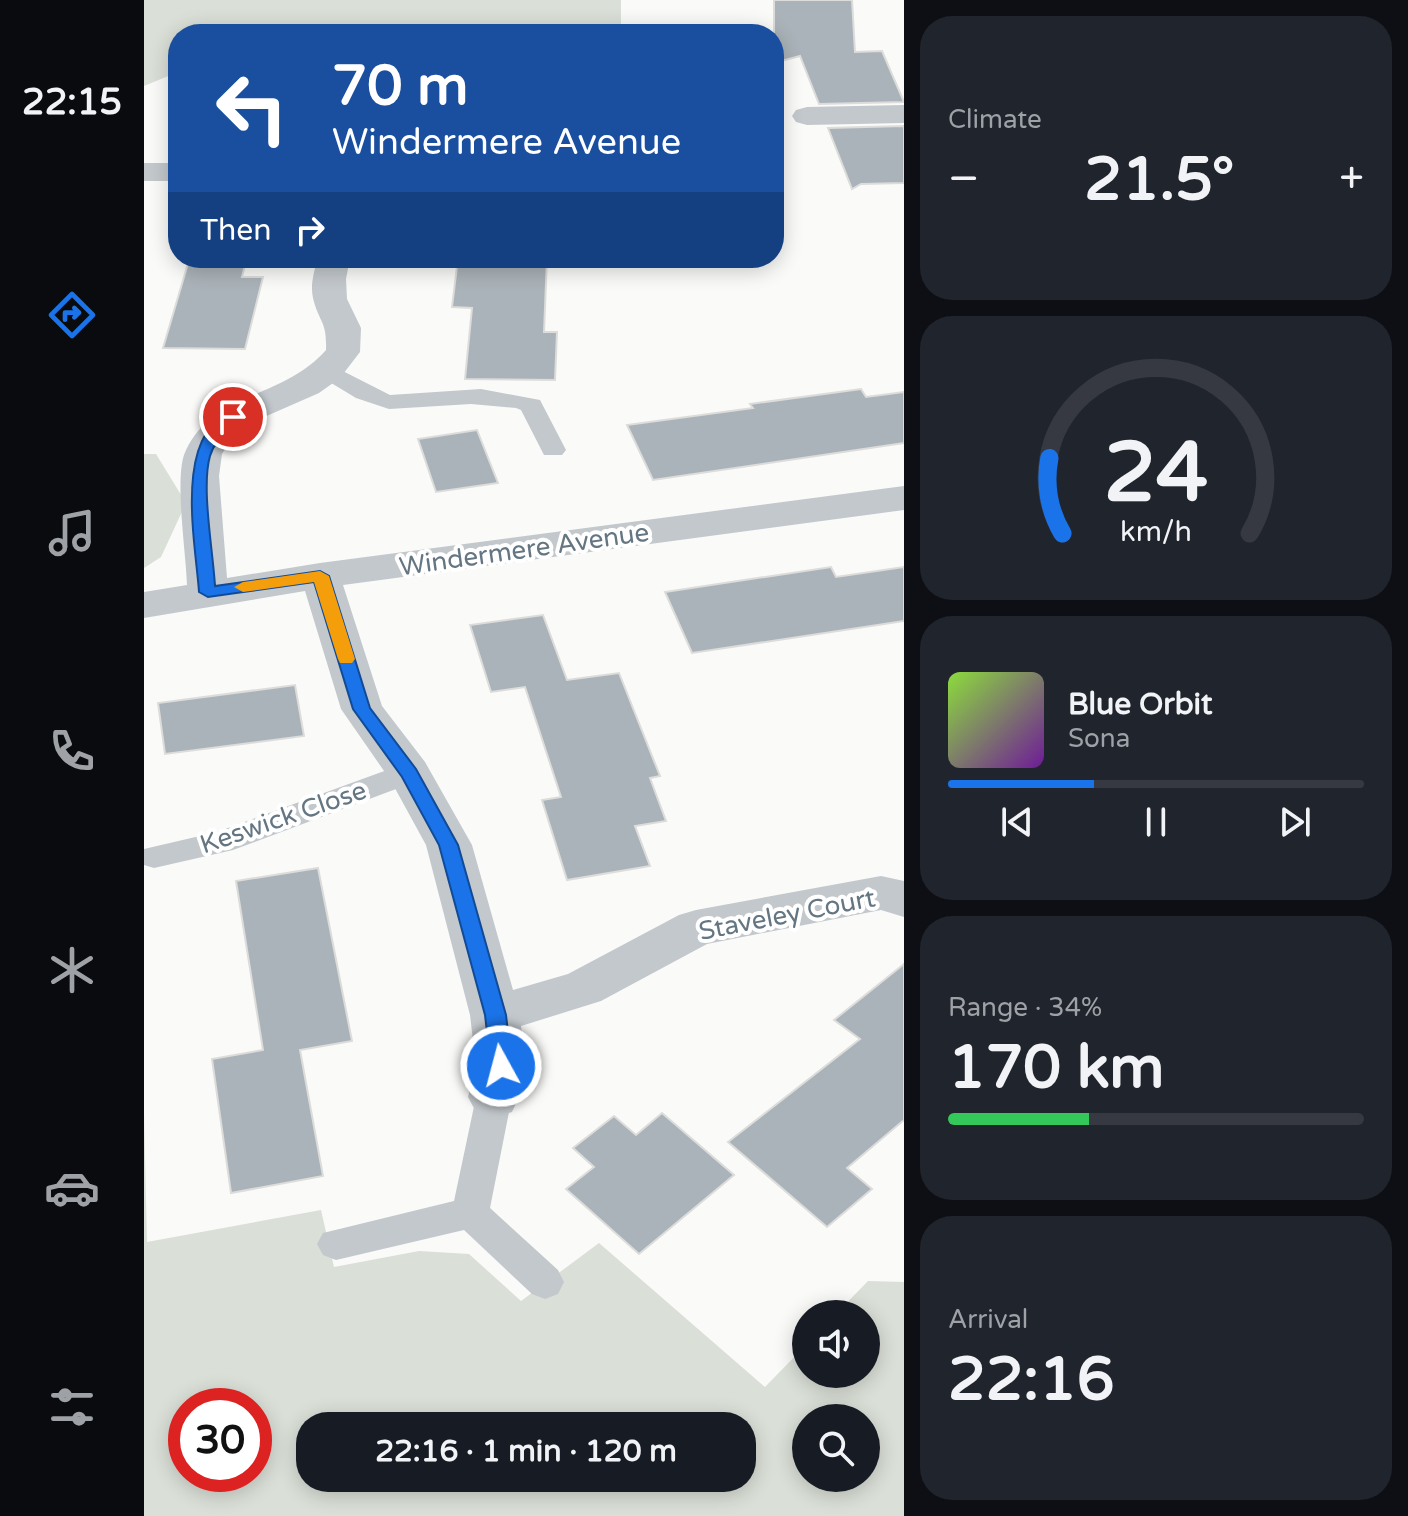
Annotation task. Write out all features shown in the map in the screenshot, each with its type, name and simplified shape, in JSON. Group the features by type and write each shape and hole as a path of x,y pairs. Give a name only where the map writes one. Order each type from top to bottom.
{"street":[{"path":"807,116 904,114"},
{"path":"144,172 168,172"},
{"path":"208,592 200,476 203,454 217,432 233,417 306,385 327,370 343,352 344,328 330,299 332,268"},
{"name":"Windermere Avenue","path":"144,605 208,592 320,576 904,498"},
{"path":"320,576 362,709 409,773 449,845 495,1015 501,1066 494,1097"},
{"name":"Staveley Court","path":"495,1015 584,988 696,928 881,893 904,899"}],"lane":[{"path":"327,370 364,392 389,402 410,403 452,397 513,399 531,405 553,450"},
{"name":"Keswick Close","path":"154,857 222,842 409,773"},
{"path":"470,1213 494,1097"},
{"path":"336,1244 470,1213"},
{"path":"470,1213 545,1282"}],"shaded area":[{"path":"144,0 621,0 621,24 168,24 168,76 144,86"},
{"path":"144,454 156,454 186,503 161,557 144,568"},
{"path":"144,1113 147,1242 321,1210 334,1267 419,1251 469,1254 521,1301 599,1243 765,1387 792,1359 792,1388 880,1388 880,1300 850,1300 868,1281 904,1282 904,1516 144,1516"}],"building":[{"path":"774,0 852,0 855,52 882,51 904,102 819,104 800,56 784,60 784,24 774,24"},
{"path":"904,126 904,183 861,184 852,189 828,128"},
{"path":"187,268 244,268 242,277 263,277 245,349 163,348"},
{"path":"457,268 547,268 544,332 557,332 555,380 465,379 472,308 452,307"},
{"path":"861,389 866,397 904,392 904,443 653,480 627,425 753,408 750,404"},
{"path":"477,430 498,483 436,492 418,439"},
{"path":"831,567 836,577 904,567 904,621 692,653 665,592"},
{"path":"543,615 567,680 619,673 660,776 650,778 666,821 635,826 650,866 567,880 542,800 561,797 525,687 491,692 470,625"},
{"path":"295,685 304,736 165,754 158,703"},
{"path":"318,868 352,1041 300,1050 323,1176 231,1193 212,1059 263,1050 236,881"},
{"path":"904,964 904,1120 847,1168 872,1189 827,1227 728,1142 860,1039 834,1020"},
{"path":"662,1113 734,1175 639,1254 566,1189 594,1167 573,1148 614,1116 636,1135"}],"slow traffic":[{"path":"243,587 320,576 346,659"}],"route":[{"path":"233,417 217,432 203,454 200,476 208,592 320,576 362,709 409,773 449,845 495,1015 501,1066"}]}
